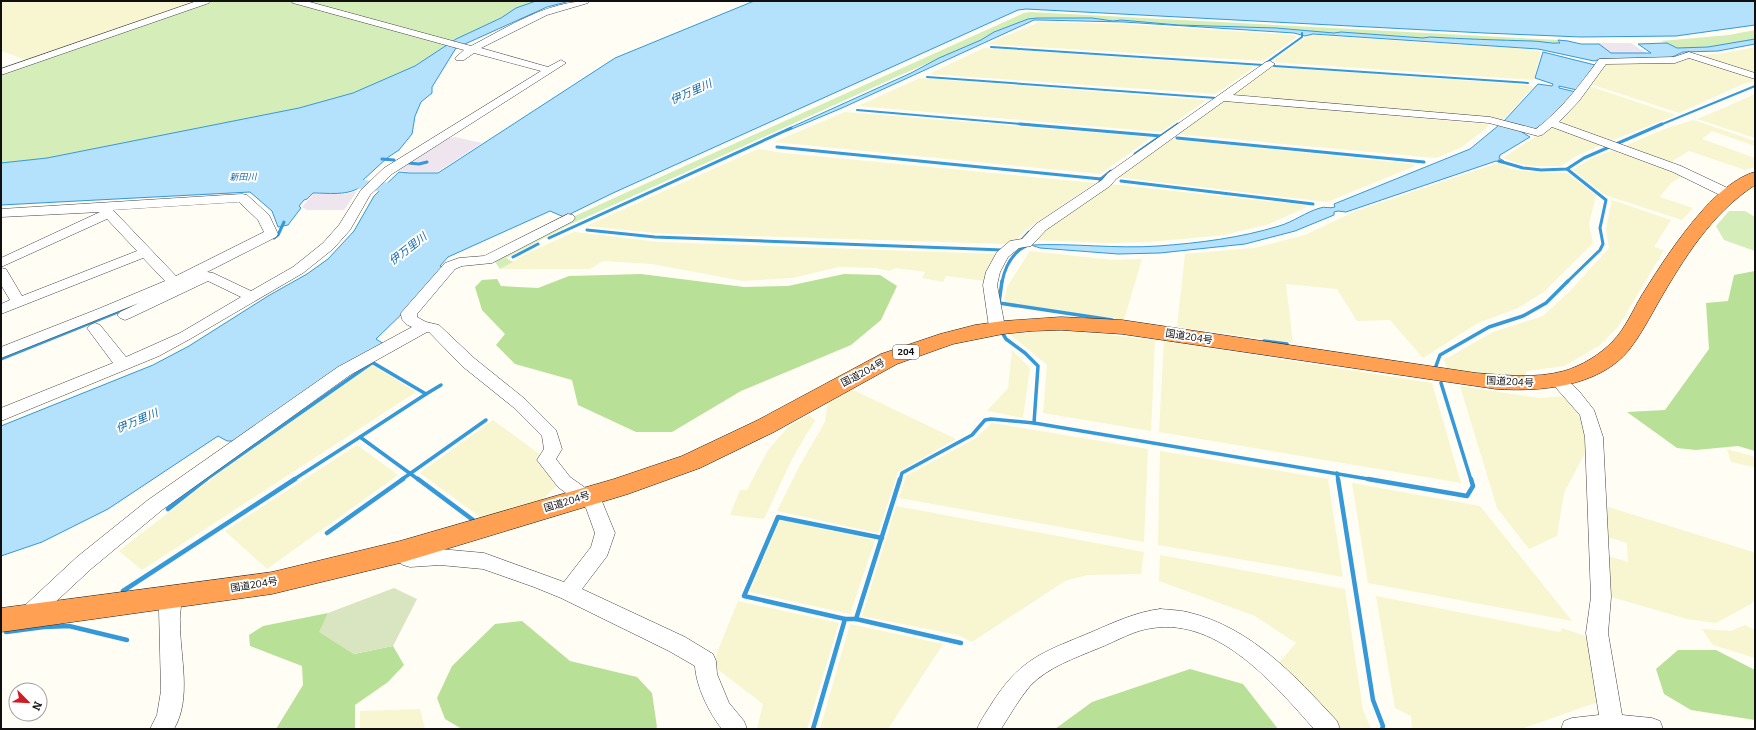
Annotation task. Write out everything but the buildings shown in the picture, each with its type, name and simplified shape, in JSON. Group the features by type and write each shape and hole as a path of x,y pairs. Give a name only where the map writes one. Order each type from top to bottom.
{"highway":[{"name":"国道204号","path":"1,620 272,583 400,552 657,475 725,447 889,359 918,347 954,336 997,327 1066,323 1122,327 1476,380 1534,384 1558,381 1575,376 1593,367 1610,357 1621,346 1688,239 1709,213 1729,194 1755,177"}],"street":[{"path":"1,72 206,1"},
{"path":"296,1 549,70"},
{"path":"460,58 470,48 544,13 585,1"},
{"path":"1224,98 1490,120 1538,133 1551,123 1575,99 1603,61 1675,60 1689,55 1755,76"},
{"path":"1,415 123,364 185,336 298,270 328,246 345,227 369,188 388,170 561,63"},
{"path":"997,327 990,285 993,272 1002,255 1019,244 1026,243 1041,227 1106,184 1112,176 1270,64"},
{"path":"1551,123 1677,169 1729,194"},
{"path":"1,213 106,210 242,198 264,218 271,234 123,304 1,353"},
{"path":"106,210 174,281"},
{"path":"1,263 106,210"},
{"path":"1,224 24,212"},
{"path":"568,218 487,260 459,262 450,266 409,313 410,319 417,325 434,328 468,362 519,403 550,434 553,449 546,460 564,482 594,504 605,533 600,550 568,592"},
{"path":"1,308 146,252"},
{"path":"1,272 18,302"},
{"path":"1,365 95,328 148,305 208,276 252,297"},
{"path":"27,616 84,563 155,505 344,371 424,327"},
{"path":"95,328 123,364"},
{"path":"1558,381 1573,395 1588,414 1594,437 1601,597 1598,633 1612,724"},
{"path":"400,552 410,560 440,557 484,561 541,580 677,644 705,661 706,674 720,710 736,729"},
{"path":"161,729 169,711 173,670 168,617 172,596"},
{"path":"988,729 1023,679 1041,666 1070,651 1142,621 1160,618 1185,620 1217,630 1241,643 1292,688 1329,729"},
{"path":"1572,729 1612,724 1652,729"}],"shaded area":[{"path":"1,1 207,1 29,61 1,51"},
{"path":"1040,22 1124,24 1294,35 1297,37 1263,61 986,44"},
{"path":"1309,35 1528,49 1541,52 1534,80 1272,62"},
{"path":"1597,43 1631,43 1646,53 1611,53"},
{"path":"1755,47 1755,75 1695,56 1725,53"},
{"path":"984,48 1251,66 1253,68 1216,94 929,74"},
{"path":"1691,57 1755,77 1755,81 1743,84 1679,113 1590,84 1606,62"},
{"path":"1269,67 1528,85 1533,87 1503,120 1230,96"},
{"path":"920,78 1205,101 1161,132 858,106"},
{"path":"1589,86 1676,115 1608,142 1555,123"},
{"path":"1755,94 1755,138 1697,119 1726,107"},
{"path":"1223,101 1490,125 1462,147 1436,158 1176,134"},
{"path":"845,112 1147,137 1148,140 1100,174 774,142"},
{"path":"1694,120 1755,141 1755,146 1712,131 1702,139 1755,158 1755,167 1745,170 1689,151 1668,164 1622,147 1667,128"},
{"path":"1553,125 1604,144 1578,155 1561,166 1533,166 1516,163 1503,158"},
{"path":"455,137 482,143 437,172 408,172 397,170 447,139"},
{"path":"1170,139 1413,164 1415,166 1327,202 1116,177"},
{"path":"758,149 784,153 1095,183 1030,227 1013,242 1004,244 655,233 586,226"},
{"path":"1616,149 1684,175 1671,183 1660,197 1693,208 1682,220 1605,195 1573,170 1590,159"},
{"path":"1498,163 1512,169 1532,172 1567,173 1596,195 1589,224 1593,243 1545,291 1518,308 1478,323 1423,358 1390,320 1357,321 1337,289 1286,284 1293,343 1177,327 1185,254 1254,248 1305,235 1356,211"},
{"path":"1109,184 1303,205 1307,207 1269,224 1224,235 1149,242 1108,243 1033,240 1045,228"},
{"path":"357,191 344,210 307,210 302,207 313,194 345,194"},
{"path":"1612,200 1671,220 1654,247 1664,250 1618,327 1599,346 1564,366 1527,371 1525,375 1488,374 1447,369 1444,360 1493,332 1543,316 1571,290 1609,248 1606,229"},
{"path":"574,232 659,242 997,254 985,281 946,276 943,282 922,278 925,272 896,268 889,271 876,268 839,267 792,278 743,281 652,264 603,261 590,269 500,269 526,254"},
{"path":"1030,251 1113,260 1142,259 1124,320 1004,303 1007,287"},
{"path":"1048,331 1081,332 1155,340 1151,431 1043,413 1047,365 1010,334"},
{"path":"1164,341 1432,383 1461,483 1159,432"},
{"path":"1012,350 1030,368 1023,418 987,411 1008,388"},
{"path":"372,365 416,392 142,570 119,551 222,471"},
{"path":"1460,386 1539,398 1566,396 1584,424 1586,451 1564,493 1557,536 1529,549 1497,508"},
{"path":"851,389 956,439 898,472 878,533 777,511 799,467 825,422 828,403"},
{"path":"809,415 815,420 792,459 764,519 730,515 740,490 747,490 768,450 789,426"},
{"path":"493,420 542,456 558,484 538,504 483,519 420,473"},
{"path":"992,423 1148,449 1144,542 899,498 906,476 976,438"},
{"path":"357,445 398,475 267,569 225,531"},
{"path":"1727,449 1755,457 1755,469 1754,467 1731,462"},
{"path":"1160,451 1328,479 1343,577 1158,545"},
{"path":"1352,483 1480,506 1572,621 1368,583"},
{"path":"1602,505 1753,552 1755,557 1755,599 1751,604 1716,623 1687,619 1608,596 1605,555 1628,562 1627,543 1604,536"},
{"path":"896,506 1144,552 1141,574 1087,575 1065,581 972,642 958,635 862,616"},
{"path":"780,520 875,540 850,614 750,592"},
{"path":"1160,555 1345,589 1363,710 1371,729 1333,729 1277,665 1296,643 1255,616 1159,581"},
{"path":"1376,596 1560,632 1562,628 1591,638 1598,702 1521,729 1412,729 1411,716 1395,708"},
{"path":"738,601 839,623 807,729 757,729 763,704 712,665"},
{"path":"850,624 943,644 888,729 820,729"},
{"path":"1745,625 1755,630 1755,658 1713,645 1702,629 1731,631"},
{"path":"420,709 425,729 360,729 360,711"}],"green space":[{"path":"207,1 536,1 516,8 501,18 456,39 415,66 353,93 299,108 47,158 1,163 1,73"},
{"path":"1030,12 1558,40 1560,43 1430,37 1423,38 1276,28 1178,25 1121,20 1113,21 1092,18 1028,19 994,32 981,40 569,225 506,258 513,262 500,269 493,259 564,221 1024,13"},
{"path":"1755,30 1755,39 1708,47 1677,48 1661,41 1729,35"},
{"path":"1729,211 1745,211 1755,217 1755,251 1724,240 1716,226"},
{"path":"1755,271 1755,451 1738,446 1696,450 1677,448 1627,412 1665,410 1709,349 1706,303 1728,301 1734,275"},
{"path":"641,274 744,287 788,286 844,274 880,275 897,286 881,320 851,345 741,391 672,432 636,432 578,405 572,380 515,364 496,345 505,334 482,310 475,287 482,280 497,279 501,286 538,288 569,276"},
{"path":"394,588 417,599 393,646 354,654 319,632 328,613"},
{"path":"328,613 320,632 354,654 393,646 404,665 388,682 355,705 355,729 276,729 303,685 302,666 250,646 249,635 263,626"},
{"path":"522,621 570,661 637,677 652,693 657,727 655,729 462,729 445,719 437,698 452,666 495,624"},
{"path":"1678,650 1716,650 1755,670 1755,720 1691,710 1664,694 1656,669"},
{"path":"1190,669 1243,684 1278,729 1055,729 1092,702"}],"water":[{"path":"536,1 570,1 547,7 456,48 432,87 432,93 421,102 415,116 412,134 399,150 387,158 362,181 365,182 360,187 355,190 341,193 313,193 299,206 301,208 288,225 278,227 272,211 250,192 1,205 1,163 47,158 299,108 353,93 415,66 456,39 501,18 516,8"},
{"name":"伊万里川","path":"754,1 1755,1 1755,25 1676,36 1581,37 1026,9 1018,10 613,193 564,217 550,211 448,257 440,266 445,268 409,307 376,339 384,344 237,441 227,441 218,436 108,509 42,542 1,556 1,426 153,365 189,346 268,296 307,274 328,259 354,231 374,196 399,172 438,173 615,58"},
{"path":"1092,18 1113,21 1121,20 1178,25 1276,28 1423,38 1430,37 1560,43 1558,40 1581,44 1599,44 1611,53 1651,53 1638,44 1667,43 1677,48 1708,47 1755,39 1755,44 1718,51 1683,52 1670,58 1601,59 1594,61 1538,49 1313,34 1305,36 1294,33 1124,22 1034,20 842,108 787,131 785,130 911,73 939,58 981,40 994,32 1028,19"},
{"path":"1543,52 1595,65 1577,90 1559,86 1559,88 1576,92 1548,120 1534,130 1517,129 1530,137 1500,155 1499,158 1504,161 1502,163 1496,161 1346,212 1334,212 1334,215 1295,231 1245,244 1160,253 1118,254 1040,248 1031,245 1142,247 1204,242 1264,230 1284,224 1320,208 1335,207 1334,204 1470,149 1504,121 1538,84 1552,86 1553,84 1535,78"}],"waterway":[{"path":"991,47 1263,65 1302,37 1302,33"},
{"path":"1274,66 1528,83"},
{"path":"927,77 1216,98"},
{"path":"1660,125 1755,86"},
{"path":"857,110 1032,125"},
{"path":"1020,124 1161,136"},
{"path":"1161,136 1178,124 1177,125"},
{"path":"1567,169 1584,158 1662,124"},
{"path":"549,238 791,128"},
{"path":"1135,154 1161,136"},
{"path":"1177,138 1424,162"},
{"path":"777,147 1101,179"},
{"path":"382,159 394,160"},
{"path":"1499,161 1523,168 1541,170 1567,169"},
{"path":"409,163 419,164 427,162"},
{"path":"1567,169 1606,200 1600,228 1603,244 1600,250 1567,282"},
{"path":"1101,179 1111,171"},
{"path":"1099,184 1101,179"},
{"path":"1121,181 1313,204"},
{"name":"新田川","path":"336,182 410,190"},
{"path":"274,238 278,235 284,222"},
{"path":"587,230 655,237 1003,250"},
{"path":"1019,243 1029,232"},
{"path":"513,257 538,244"},
{"path":"1002,282 1010,261 1017,252 1026,246"},
{"path":"1002,281 999,303 1112,320"},
{"path":"1436,366 1440,355 1489,327 1523,316 1546,303 1567,282"},
{"path":"1,359 135,305"},
{"path":"1003,334 1006,339 1025,353 1038,366 1034,423"},
{"path":"1264,341 1287,344"},
{"path":"205,480 372,362"},
{"path":"372,362 426,394"},
{"path":"1441,383 1471,480"},
{"path":"426,394 441,385"},
{"path":"360,437 426,394"},
{"path":"900,480 902,473 972,435 985,420 991,419 1034,423"},
{"path":"410,474 486,420"},
{"path":"1034,423 1337,474"},
{"path":"293,480 360,437"},
{"path":"360,437 410,474"},
{"path":"401,480 410,474"},
{"path":"410,474 419,480"},
{"path":"1337,474 1374,480"},
{"path":"1337,474 1338,480"},
{"path":"168,509 206,479"},
{"path":"123,591 295,479"},
{"path":"327,533 403,479"},
{"path":"418,479 473,520"},
{"path":"881,538 900,479"},
{"path":"1338,479 1373,700 1383,726 1382,729"},
{"path":"1368,479 1467,496 1473,486 1471,479"},
{"path":"845,619 744,596 778,517 881,538"},
{"path":"856,619 881,538"},
{"path":"813,729 845,619"},
{"path":"845,619 856,619"},
{"path":"856,619 961,643"},
{"path":"6,632 44,627 69,626 127,640"}]}
